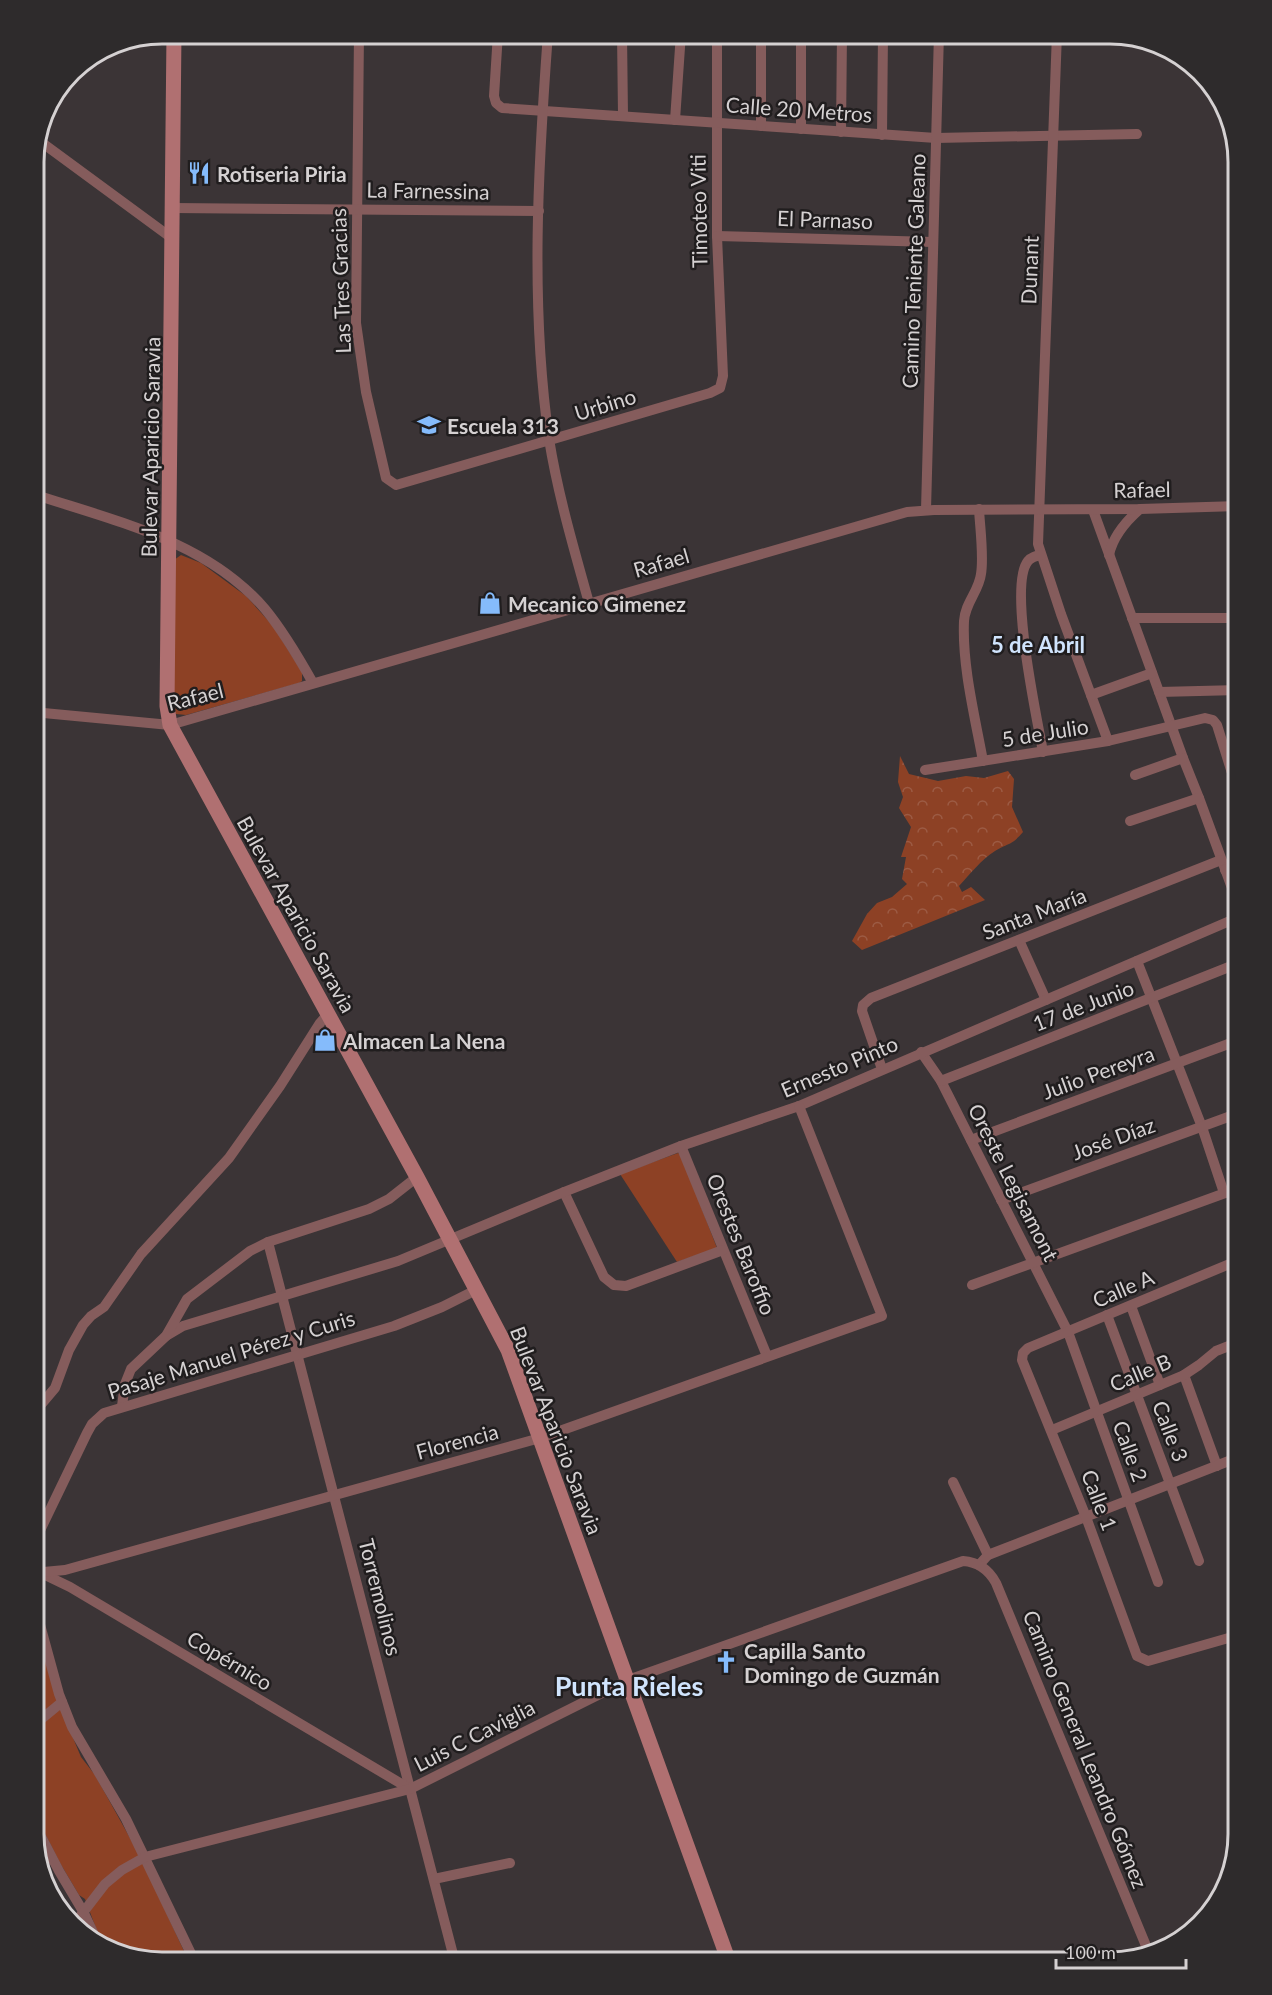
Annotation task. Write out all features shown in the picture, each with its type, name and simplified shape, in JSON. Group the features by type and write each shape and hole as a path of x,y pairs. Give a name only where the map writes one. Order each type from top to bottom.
{"street":[{"name":"Bulevar Aparicio Saravia","path":"174,44 167,706 170,725 451,1239 508,1350 725,1952"},
{"name":"Las Tres Gracias","path":"359,44 356,323 366,392 386,478 396,485"},
{"name":"Calle 20 Metros","path":"497,44 494,96 496,103 502,108 936,138 1137,134"},
{"path":"547,44 538,211 539,329 543,385 550,441 569,530 589,603"},
{"path":"622,44 623,116"},
{"path":"675,120 680,44"},
{"name":"Timoteo Viti","path":"717,44 715,122 717,236 723,376 720,388"},
{"path":"760,126 761,44"},
{"path":"801,44 801,129"},
{"path":"842,44 842,132"},
{"path":"882,135 883,44"},
{"name":"Camino Teniente Galeano","path":"926,510 939,44"},
{"name":"Dunant","path":"1057,44 1038,544 1108,741"},
{"path":"45,145 173,239"},
{"name":"La Farnessina","path":"173,208 538,211"},
{"name":"El Parnaso","path":"717,236 933,242"},
{"name":"Urbino","path":"396,485 550,441 720,388"},
{"path":"44,498 148,531 203,558 250,594 275,622 313,683"},
{"name":"Rafael","path":"44,713 170,725 895,514 926,510 1093,510 1228,506"},
{"path":"1109,556 1114,539 1129,518 1140,509"},
{"path":"979,510 981,574 966,609 964,620 968,682 983,761"},
{"path":"1093,510 1182,758 1228,878"},
{"path":"1041,555 1033,557 1027,563 1021,598 1022,624 1043,752"},
{"path":"1132,618 1228,618"},
{"path":"1091,695 1152,673"},
{"path":"1159,692 1228,690"},
{"name":"5 de Julio","path":"925,770 1108,741 1205,718 1213,720 1217,725 1228,760"},
{"path":"1135,775 1182,758"},
{"path":"1130,821 1199,798"},
{"name":"Santa María","path":"882,1069 863,1016 863,1005 871,998 1019,940 1223,865 1228,865"},
{"name":"Ernesto Pinto","path":"166,1336 183,1326 398,1261 681,1146 799,1106 1228,922"},
{"path":"1019,940 1046,1000"},
{"path":"1137,961 1202,1127 1224,1193"},
{"name":"17 de Junio","path":"941,1081 1228,968"},
{"path":"44,1401 55,1388 62,1365 82,1325 101,1310 141,1254 229,1158 328,1014"},
{"name":"Julio Pereyra","path":"971,1140 1228,1045"},
{"name":"Oreste Legisamont","path":"921,1052 941,1081 1068,1332"},
{"name":"Florencia","path":"44,1572 64,1570 540,1438 882,1316 799,1106"},
{"name":"José Díaz","path":"1001,1200 1228,1117"},
{"name":"Orestes Baroffio","path":"681,1146 767,1356"},
{"path":"122,1406 125,1384 131,1369 166,1336 187,1299 250,1251 268,1242 369,1209 389,1199 417,1177"},
{"path":"564,1192 604,1277 614,1285 626,1286 723,1250"},
{"path":"972,1285 1228,1192"},
{"name":"Torremolinos","path":"268,1242 452,1951"},
{"name":"Calle A","path":"1023,1353 1028,1348 1228,1265"},
{"name":"Pasaje Manuel Pérez y Curis","path":"44,1522 92,1424 104,1413 344,1339 394,1326 442,1307 476,1290"},
{"path":"1131,1306 1160,1385"},
{"name":"Calle 3","path":"1107,1315 1199,1561"},
{"name":"Calle 2","path":"1068,1332 1158,1582"},
{"name":"Calle B","path":"1052,1430 1184,1375 1216,1351 1228,1346"},
{"name":"Calle 1","path":"1023,1353 1023,1360 1086,1517 1135,1652 1143,1660 1148,1661 1228,1638"},
{"path":"1184,1375 1217,1466"},
{"path":"979,1565 988,1555 1228,1462"},
{"path":"953,1482 988,1555"},
{"name":"Luis C Caviglia","path":"80,1918 105,1884 122,1870 145,1857 410,1789 628,1680 956,1562 979,1565"},
{"name":"Camino General Leandro Gómez","path":"979,1565 989,1572 996,1583 1146,1945"},
{"name":"Copérnico","path":"44,1576 70,1587 410,1789"},
{"path":"44,1638 62,1702 72,1727 121,1811 190,1951"},
{"path":"44,1717 62,1702"},
{"path":"45,1844 91,1928"},
{"path":"434,1879 510,1863"}],"green space":[{"path":"181,555 201,563 246,596 273,626 302,672 302,681 186,715 176,714 173,709 174,560"},
{"path":"900,756 909,774 938,781 966,776 984,778 1008,771 1014,779 1012,807 1023,832 985,859 959,886 962,892 971,887 985,900 862,950 852,941 867,914 877,903 892,897 907,884 902,879 906,857 901,857 911,827 899,808 903,797 898,782"},
{"path":"678,1153 681,1155 717,1248 677,1262 620,1174"},
{"path":"44,1654 56,1697 81,1757 95,1775 140,1856 184,1951 139,1949 98,1933 85,1899 79,1895 44,1832"}],"place":[{"name":"Rotiseria Piria","path":"199,173"},
{"name":"Escuela 313","path":"429,425"},
{"name":"Mecanico Gimenez","path":"490,603"},
{"name":"Almacen La Nena","path":"325,1040"},
{"name":"Capilla Santo Domingo de Guzmán","path":"726,1662"}],"district":[{"name":"5 de Abril","path":"1038,644"},
{"name":"Punta Rieles","path":"629,1685"}]}
